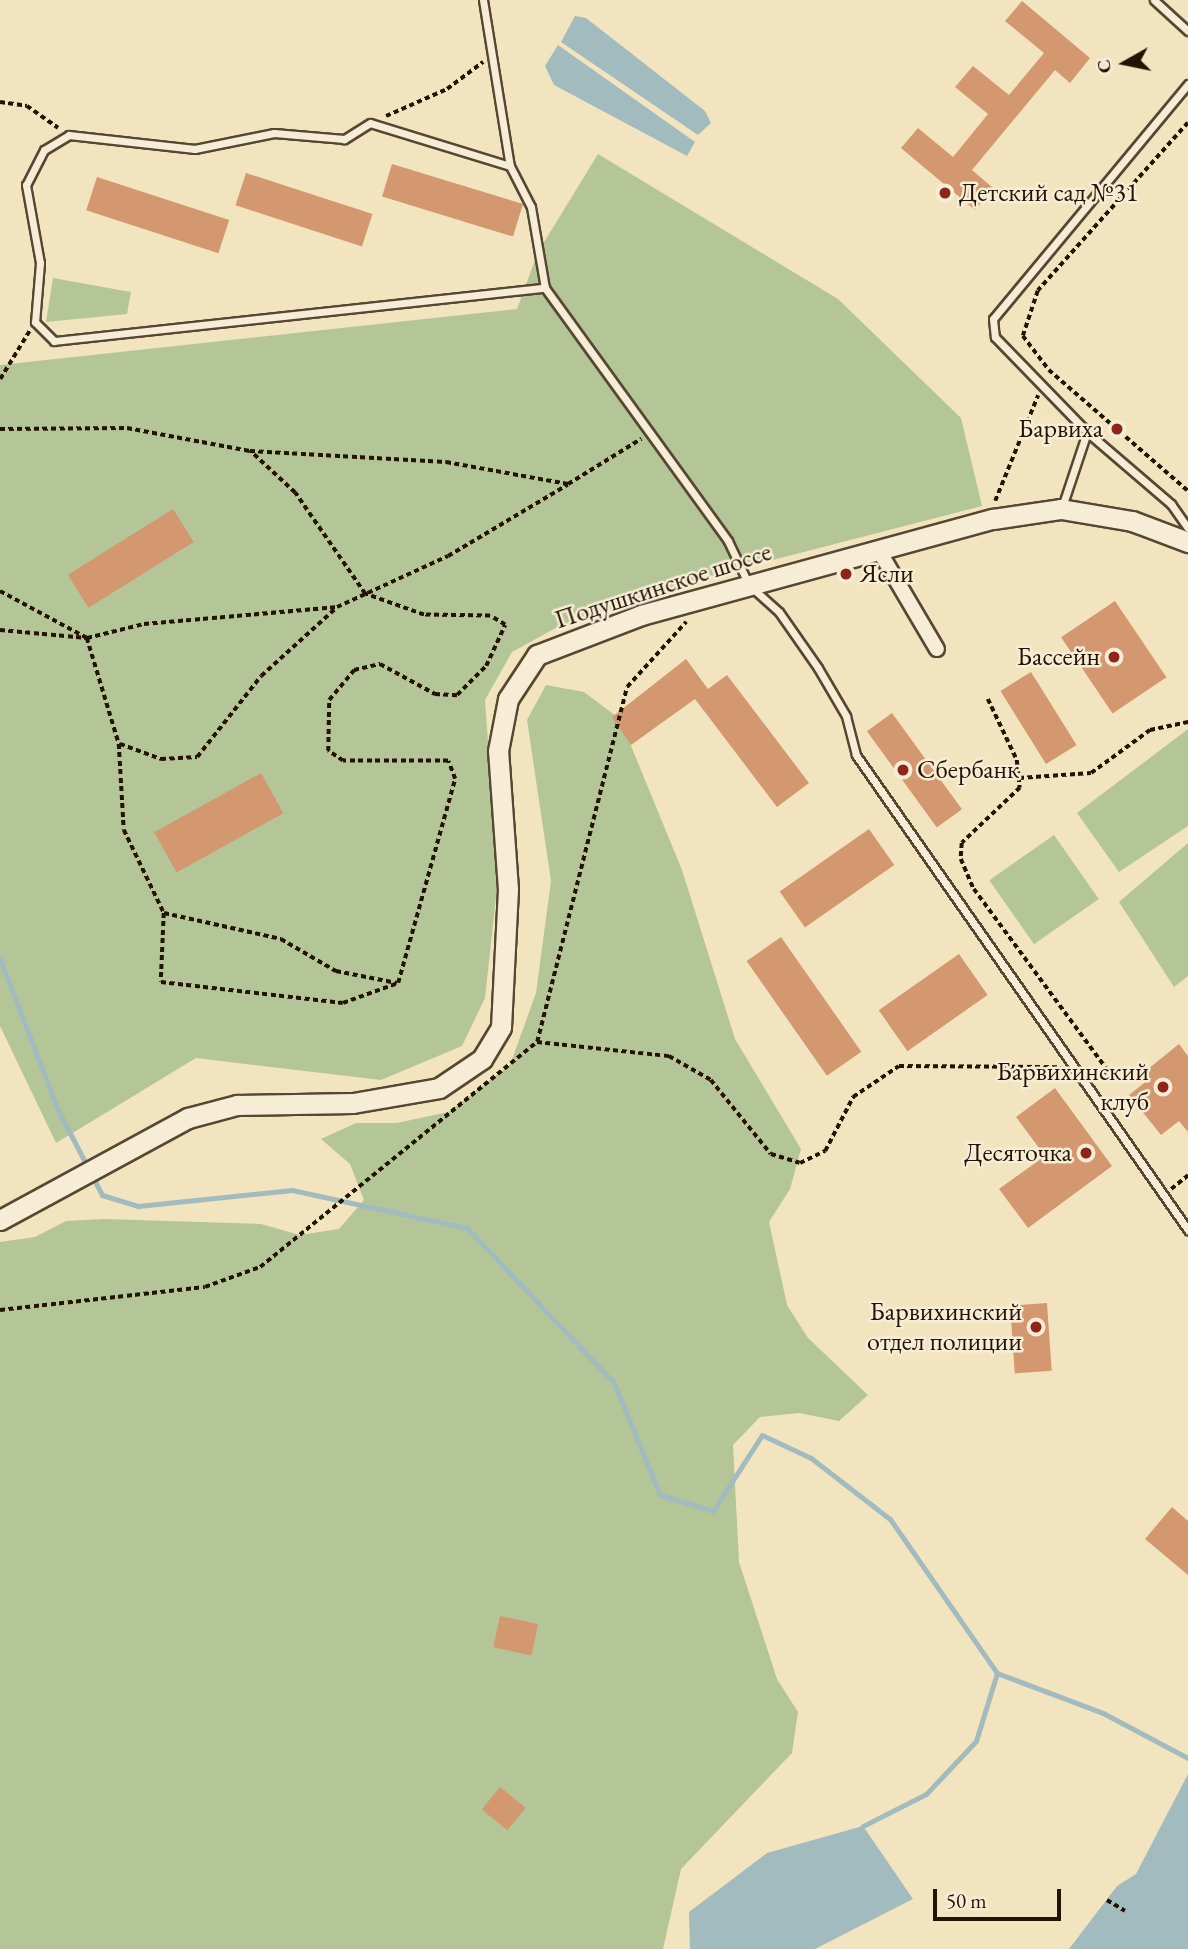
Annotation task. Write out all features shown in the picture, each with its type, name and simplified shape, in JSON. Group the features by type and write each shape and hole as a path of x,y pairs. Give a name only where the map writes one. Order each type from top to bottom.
{"main road":[{"name":"Подушкинское шоссе","path":"0,1220 188,1118 237,1105 353,1103 439,1087 482,1059 501,1027 508,888 498,751 508,699 537,655 749,585 993,519 1061,509 1132,521 1188,542"}],"street":[{"path":"878,550 937,649"}],"lane":[{"path":"483,0 488,59 510,166 531,207 545,288 648,434 728,541 749,585 779,612 846,716 856,755 1188,1230"},
{"path":"1154,0 1188,31"},
{"path":"1188,84 993,319 995,337 1087,432 1171,504 1188,528"},
{"path":"510,166 370,122 344,139 274,133 195,149 69,135 44,150 26,185 40,263 35,323 54,341 545,288"},
{"path":"1061,509 1087,432"}],"path":[{"path":"370,122 447,89 488,59"},
{"path":"0,102 27,106 69,135"},
{"path":"1188,123 1038,291 1023,336 1049,370 1188,491"},
{"path":"0,379 35,323"},
{"path":"993,519 997,488 1049,370"},
{"path":"0,429 127,428 250,451 446,462 568,484"},
{"path":"119,744 161,759 197,757 261,676 337,607 449,556 648,434"},
{"path":"250,451 295,493 365,594 400,610 490,616 505,625 486,666 457,695 435,694 380,664 354,670 329,700 328,751 343,761 448,761 455,779 398,983"},
{"path":"0,591 87,638 119,744 124,830 164,913 161,982 343,1003 398,983"},
{"path":"0,1310 74,1304 205,1287 260,1267 537,1042 627,687 708,598"},
{"path":"0,630 87,638 144,624 337,607"},
{"path":"988,699 1017,760 1020,788 962,843 961,859 974,890 1108,1071 1087,1085"},
{"path":"1019,778 1091,773 1150,730 1188,722"},
{"path":"164,913 281,939 336,971 398,983"},
{"path":"537,1042 669,1056 711,1080 771,1154 800,1163 825,1151 853,1097 900,1066 1075,1067"},
{"path":"1164,1194 1188,1175"},
{"path":"1107,1900 1125,1911"}],"green space":[{"path":"598,154 838,299 961,418 982,506 684,583 554,629 512,652 485,700 498,879 485,998 462,1046 381,1080 196,1058 56,1143 0,1026 0,365 517,309 538,252"},
{"path":"53,278 131,292 127,314 46,322"},
{"path":"546,685 584,692 620,719 682,870 735,1039 801,1149 790,1189 769,1222 787,1305 808,1338 868,1395 839,1421 799,1413 760,1417 733,1445 739,1562 777,1679 798,1712 792,1753 681,1869 663,1949 0,1949 0,1242 35,1237 66,1221 104,1219 261,1224 300,1235 339,1229 364,1200 350,1164 321,1139 356,1123 397,1123 448,1112 510,1065 536,993 551,881 527,720"},
{"path":"1188,729 1188,826 1119,872 1077,813"},
{"path":"1054,835 1099,899 1034,944 989,880"},
{"path":"1188,843 1188,976 1174,987 1119,902"}],"water":[{"path":"575,16 586,18 705,111 711,123 698,135 561,42"},
{"path":"558,45 695,142 687,156 554,85 545,66"},
{"path":"1188,1774 1188,1949 1069,1949 1117,1886 1136,1874"},
{"path":"863,1826 913,1899 815,1949 690,1949 689,1912 767,1853"}],"building":[{"path":"1022,1 1090,58 1070,83 1055,70 972,170 993,188 975,210 901,148 918,128 953,157 988,114 955,87 973,66 1009,95 1044,53 1005,21"},
{"path":"392,164 523,204 513,237 382,197"},
{"path":"246,173 372,214 362,246 235,205"},
{"path":"97,177 229,220 218,253 86,210"},
{"path":"173,509 194,542 89,608 68,575"},
{"name":"Бассейн","path":"1115,601 1166,677 1113,714 1061,637"},
{"path":"686,659 708,689 727,675 809,783 777,807 695,699 631,745 612,717"},
{"path":"1031,672 1077,745 1046,764 1000,691"},
{"path":"892,713 962,809 937,827 867,731"},
{"path":"261,773 283,813 177,872 154,832"},
{"path":"869,829 894,865 805,928 780,892"},
{"path":"781,937 861,1052 827,1076 747,961"},
{"path":"959,954 988,995 907,1051 879,1010"},
{"name":"Барвихинский клуб","path":"1179,1044 1188,1056 1188,1132 1179,1121 1161,1135 1129,1095 1148,1080 1143,1073"},
{"path":"1055,1088 1112,1166 1028,1228 999,1189 1045,1156 1016,1117"},
{"path":"1047,1303 1052,1371 1015,1373 1010,1306"},
{"path":"1172,1507 1188,1521 1188,1575 1145,1539"},
{"path":"500,1616 538,1624 531,1655 493,1647"},
{"path":"500,1787 526,1808 507,1830 482,1810"}],"waterway":[{"path":"0,959 58,1110 102,1195 138,1206 292,1190 467,1228 614,1383 660,1495 713,1511 762,1435 811,1458 890,1519 997,1673 976,1741 926,1794 863,1826"},
{"path":"997,1673 1103,1713 1188,1758"}],"place":[{"name":"Детский сад №31","path":"945,193"},
{"name":"Барвиха","path":"1117,429"},
{"name":"Ясли","path":"846,574"},
{"name":"Бассейн","path":"1114,657"},
{"name":"Сбербанк","path":"903,770"},
{"name":"Барвихинский клуб","path":"1163,1087"},
{"name":"Десяточка","path":"1086,1153"},
{"name":"Барвихинский отдел полиции","path":"1036,1327"}]}
